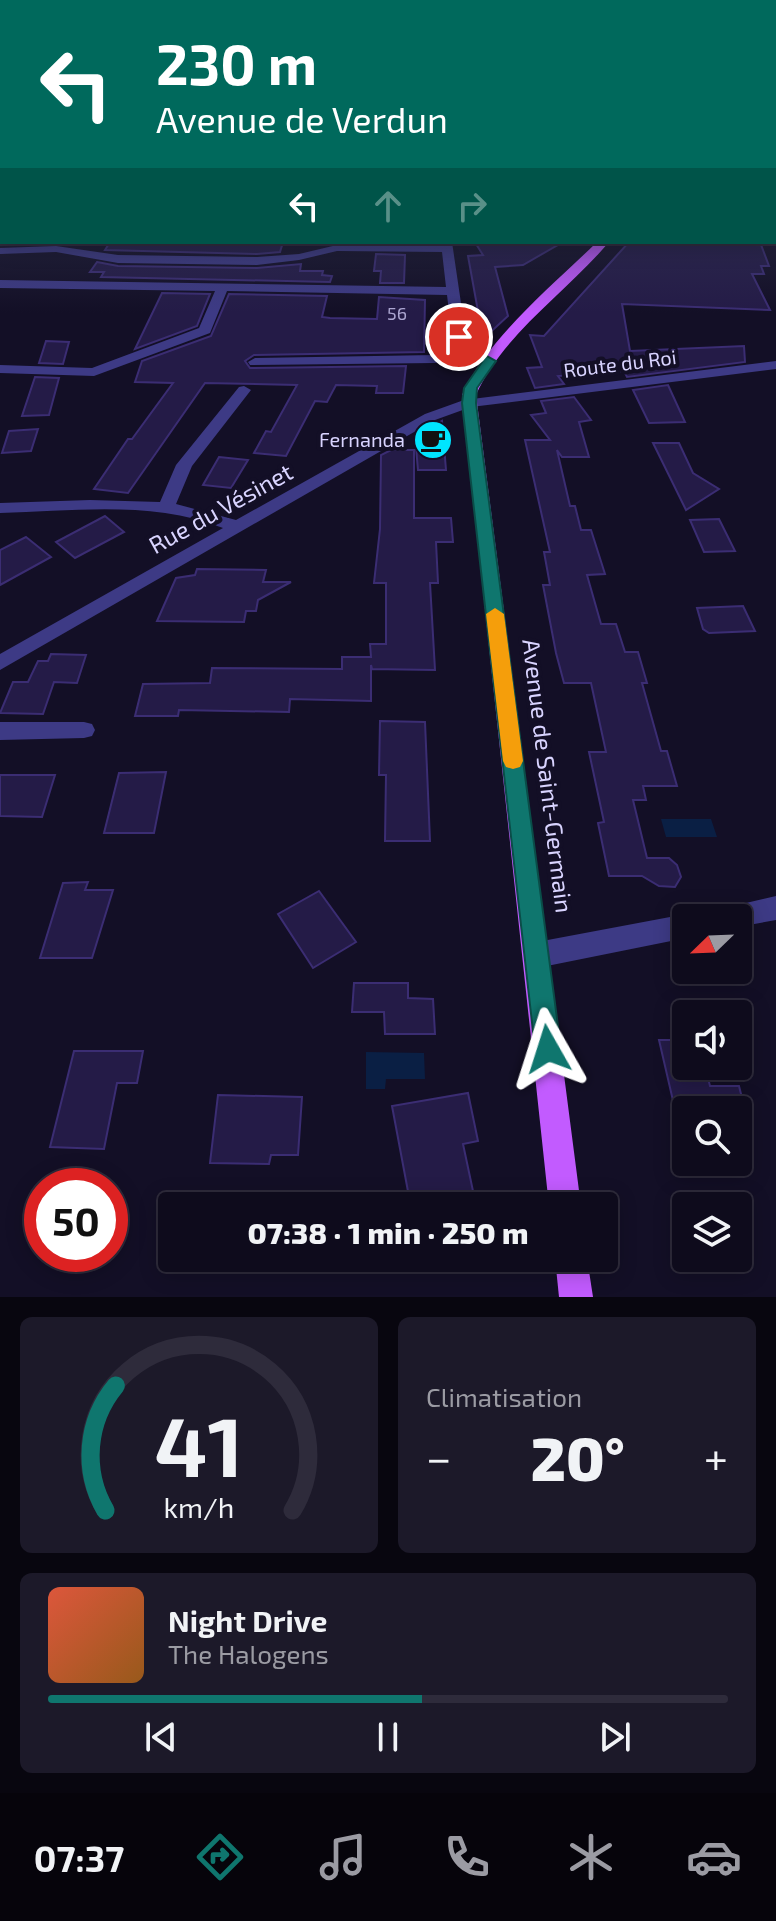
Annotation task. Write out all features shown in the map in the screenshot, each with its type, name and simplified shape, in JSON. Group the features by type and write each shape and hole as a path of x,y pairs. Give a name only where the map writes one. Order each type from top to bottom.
{"main road":[{"path":"469,403 470,388 490,361 601,244"},
{"name":"Avenue de Saint-Germain","path":"469,403 563,1192"},
{"path":"573,1272 576,1297"}],"street":[{"path":"82,253 91,244"},
{"path":"0,251 56,249 118,259 257,261 299,257 337,248 446,246 459,337 469,352 490,361"},
{"path":"0,284 452,291"},
{"path":"0,369 94,372 205,330 222,289"},
{"path":"255,362 435,359 469,352"},
{"name":"Route du Roi","path":"469,403 776,365"},
{"path":"166,507 184,465 244,390"},
{"name":"Rue du Vésinet","path":"0,662 430,417 469,403"},
{"path":"0,508 166,507 209,514 238,527"},
{"path":"0,731 84,730"},
{"path":"752,913 776,908"},
{"path":"537,955 672,929"}],"water":[{"path":"661,819 711,819 717,837 666,837"},
{"path":"366,1052 424,1053 425,1079 386,1079 385,1089 366,1089"}],"building":[{"path":"109,244 282,244 280,252 257,254 105,250"},
{"path":"476,244 560,244 523,265 495,267 508,316 483,339 468,256 483,255"},
{"path":"627,244 761,244 769,266 761,266 764,274 752,274 770,310 622,304 630,351 744,346 745,362 627,377 624,371 558,376 564,384 535,388 527,368 542,367 530,335 544,336"},
{"path":"376,254 405,255 404,283 380,283 381,271 374,271"},
{"path":"97,262 118,266 257,268 301,264 300,271 323,271 322,275 332,276 330,282 101,277 104,272 90,272"},
{"path":"162,293 210,294 197,326 135,349"},
{"path":"229,294 327,296 322,317 330,318 377,319 379,297 425,300 424,352 254,355 245,361 250,368 406,366 403,393 376,393 377,386 336,385 327,402 315,401 286,456 254,453 266,431 271,432 297,385 205,383 128,493 94,489 128,439 132,439 173,383 135,382 142,361 211,336"},
{"path":"46,341 69,342 63,364 39,363"},
{"path":"35,377 59,378 49,415 22,416"},
{"path":"668,385 685,422 649,423 633,390"},
{"path":"574,397 591,420 579,422 589,457 562,457 557,450 570,506 575,506 581,530 591,530 605,574 587,575 601,624 616,624 625,652 638,652 647,683 642,683 661,751 667,751 677,786 643,786 646,800 633,800 647,858 669,858 677,865 681,877 675,887 659,886 642,876 609,876 598,823 604,822 589,752 606,752 591,683 564,683 556,653 543,585 550,585 544,552 550,552 525,440 550,440 531,415 546,413 541,401"},
{"path":"442,421 446,470 418,470 415,436"},
{"path":"38,429 31,451 2,453 9,431"},
{"path":"653,443 679,443 693,473 719,489 686,510"},
{"path":"391,450 414,450 414,518 451,518 453,542 436,542 438,583 430,583 435,670 372,669 371,665 371,701 290,699 289,712 179,710 178,716 135,716 143,684 210,683 212,668 342,669 342,657 371,657 370,644 386,644 386,583 374,583 380,529 381,455"},
{"path":"219,457 248,460 231,488 203,485"},
{"path":"105,516 124,532 75,558 56,542"},
{"path":"719,519 735,551 704,552 690,520"},
{"path":"26,537 51,557 0,585 0,550"},
{"path":"197,569 266,570 263,582 291,582 258,600 256,611 246,611 244,622 157,621 176,578 195,575"},
{"path":"743,606 755,631 709,633 703,629 697,608"},
{"path":"51,654 86,655 77,683 54,682 43,714 0,713 13,682 28,682 38,661 48,661"},
{"path":"380,721 425,722 430,841 385,841 386,775 379,775"},
{"path":"166,772 154,833 104,833 119,773"},
{"path":"0,775 55,775 42,817 0,816"},
{"path":"88,882 85,890 113,890 92,958 40,958 63,883"},
{"path":"319,891 356,942 313,968 278,914"},
{"path":"354,983 408,983 408,998 433,999 435,1034 385,1034 384,1012 352,1012"},
{"path":"659,1040 672,1040 672,1080 708,1080 710,1086 739,1086 742,1096 672,1096"},
{"path":"74,1051 143,1051 137,1083 117,1083 104,1149 50,1147"},
{"path":"468,1093 478,1141 463,1144 473,1191 408,1192 392,1106"},
{"path":"218,1095 302,1097 298,1155 271,1155 269,1164 210,1163"}],"slow traffic":[{"path":"495,614 513,761"}],"place":[{"name":"Fernanda","path":"433,440"}],"route":[{"path":"459,337 469,352 490,361 470,388 469,403 548,1049"}]}
